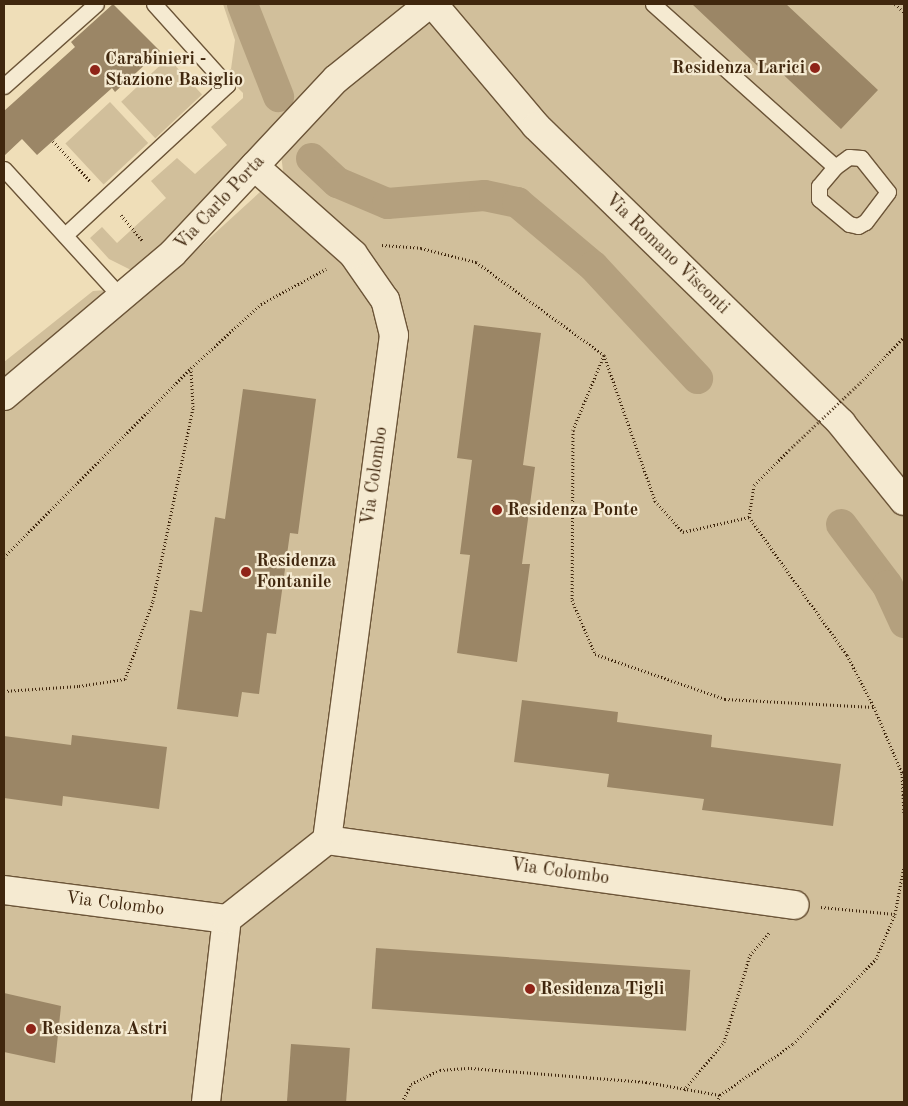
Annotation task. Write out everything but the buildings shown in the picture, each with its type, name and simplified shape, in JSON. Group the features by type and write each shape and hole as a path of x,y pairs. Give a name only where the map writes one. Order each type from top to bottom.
{"street":[{"name":"Via Carlo Porta","path":"4,396 173,254 336,79 431,4"},
{"name":"Via Romano Visconti","path":"431,4 536,126 841,423 904,501"},
{"name":"Via Colombo","path":"254,166 353,254 385,300 394,335 327,840 794,905"},
{"path":"206,1102 227,919 327,840"},
{"name":"Via Colombo","path":"4,890 227,919"}],"lane":[{"path":"4,86 96,4"},
{"path":"65,235 227,85 154,4"},
{"path":"653,4 835,167"},
{"path":"849,157 861,158 885,184 888,192 885,199 866,222 858,226 850,224 819,199 819,186 835,167 849,157"},
{"path":"4,169 121,297"}],"path":[{"path":"895,4 904,12"},
{"path":"4,557 191,368 261,304 353,254 380,244 421,248 476,262 604,355 654,501 683,532 749,518"},
{"path":"904,337 863,380 754,485 749,518 847,655 874,707 902,773 904,816"},
{"path":"604,355 573,430 572,458 572,600 595,654 725,699 874,707"},
{"path":"4,691 79,686 125,679 153,601 192,407 191,368"},
{"path":"717,1102 720,1095 793,1044 845,994 876,959 895,914 904,866"},
{"path":"684,1091 724,1042 750,955 794,905 895,914"},
{"path":"402,1102 410,1084 440,1070 471,1068 646,1082 684,1091 720,1095"}],"shaded area":[{"path":"223,4 904,4 904,1102 4,1102 4,362 93,291 157,286 283,171 277,121 135,272 109,259 90,238 102,227 117,243 166,198 151,181 177,158 195,174 227,145 211,127 243,98 243,93 224,74 231,69 235,40"},
{"path":"168,58 202,95 155,138 121,102"},
{"path":"110,102 148,143 104,185 65,144"}],"waterway":[{"path":"242,4 278,96"},
{"path":"311,158 337,182 387,203 484,195 517,202 593,266 697,378"},
{"path":"841,524 887,585 904,622"}],"place":[{"name":"Residenza Larici","path":"815,68"},
{"name":"Carabinieri - Stazione Basiglio","path":"95,70"},
{"name":"Residenza Ponte","path":"497,510"},
{"name":"Residenza Fontanile","path":"246,572"},
{"name":"Residenza Tigli","path":"530,989"},
{"name":"Residenza Astri","path":"31,1029"}]}
